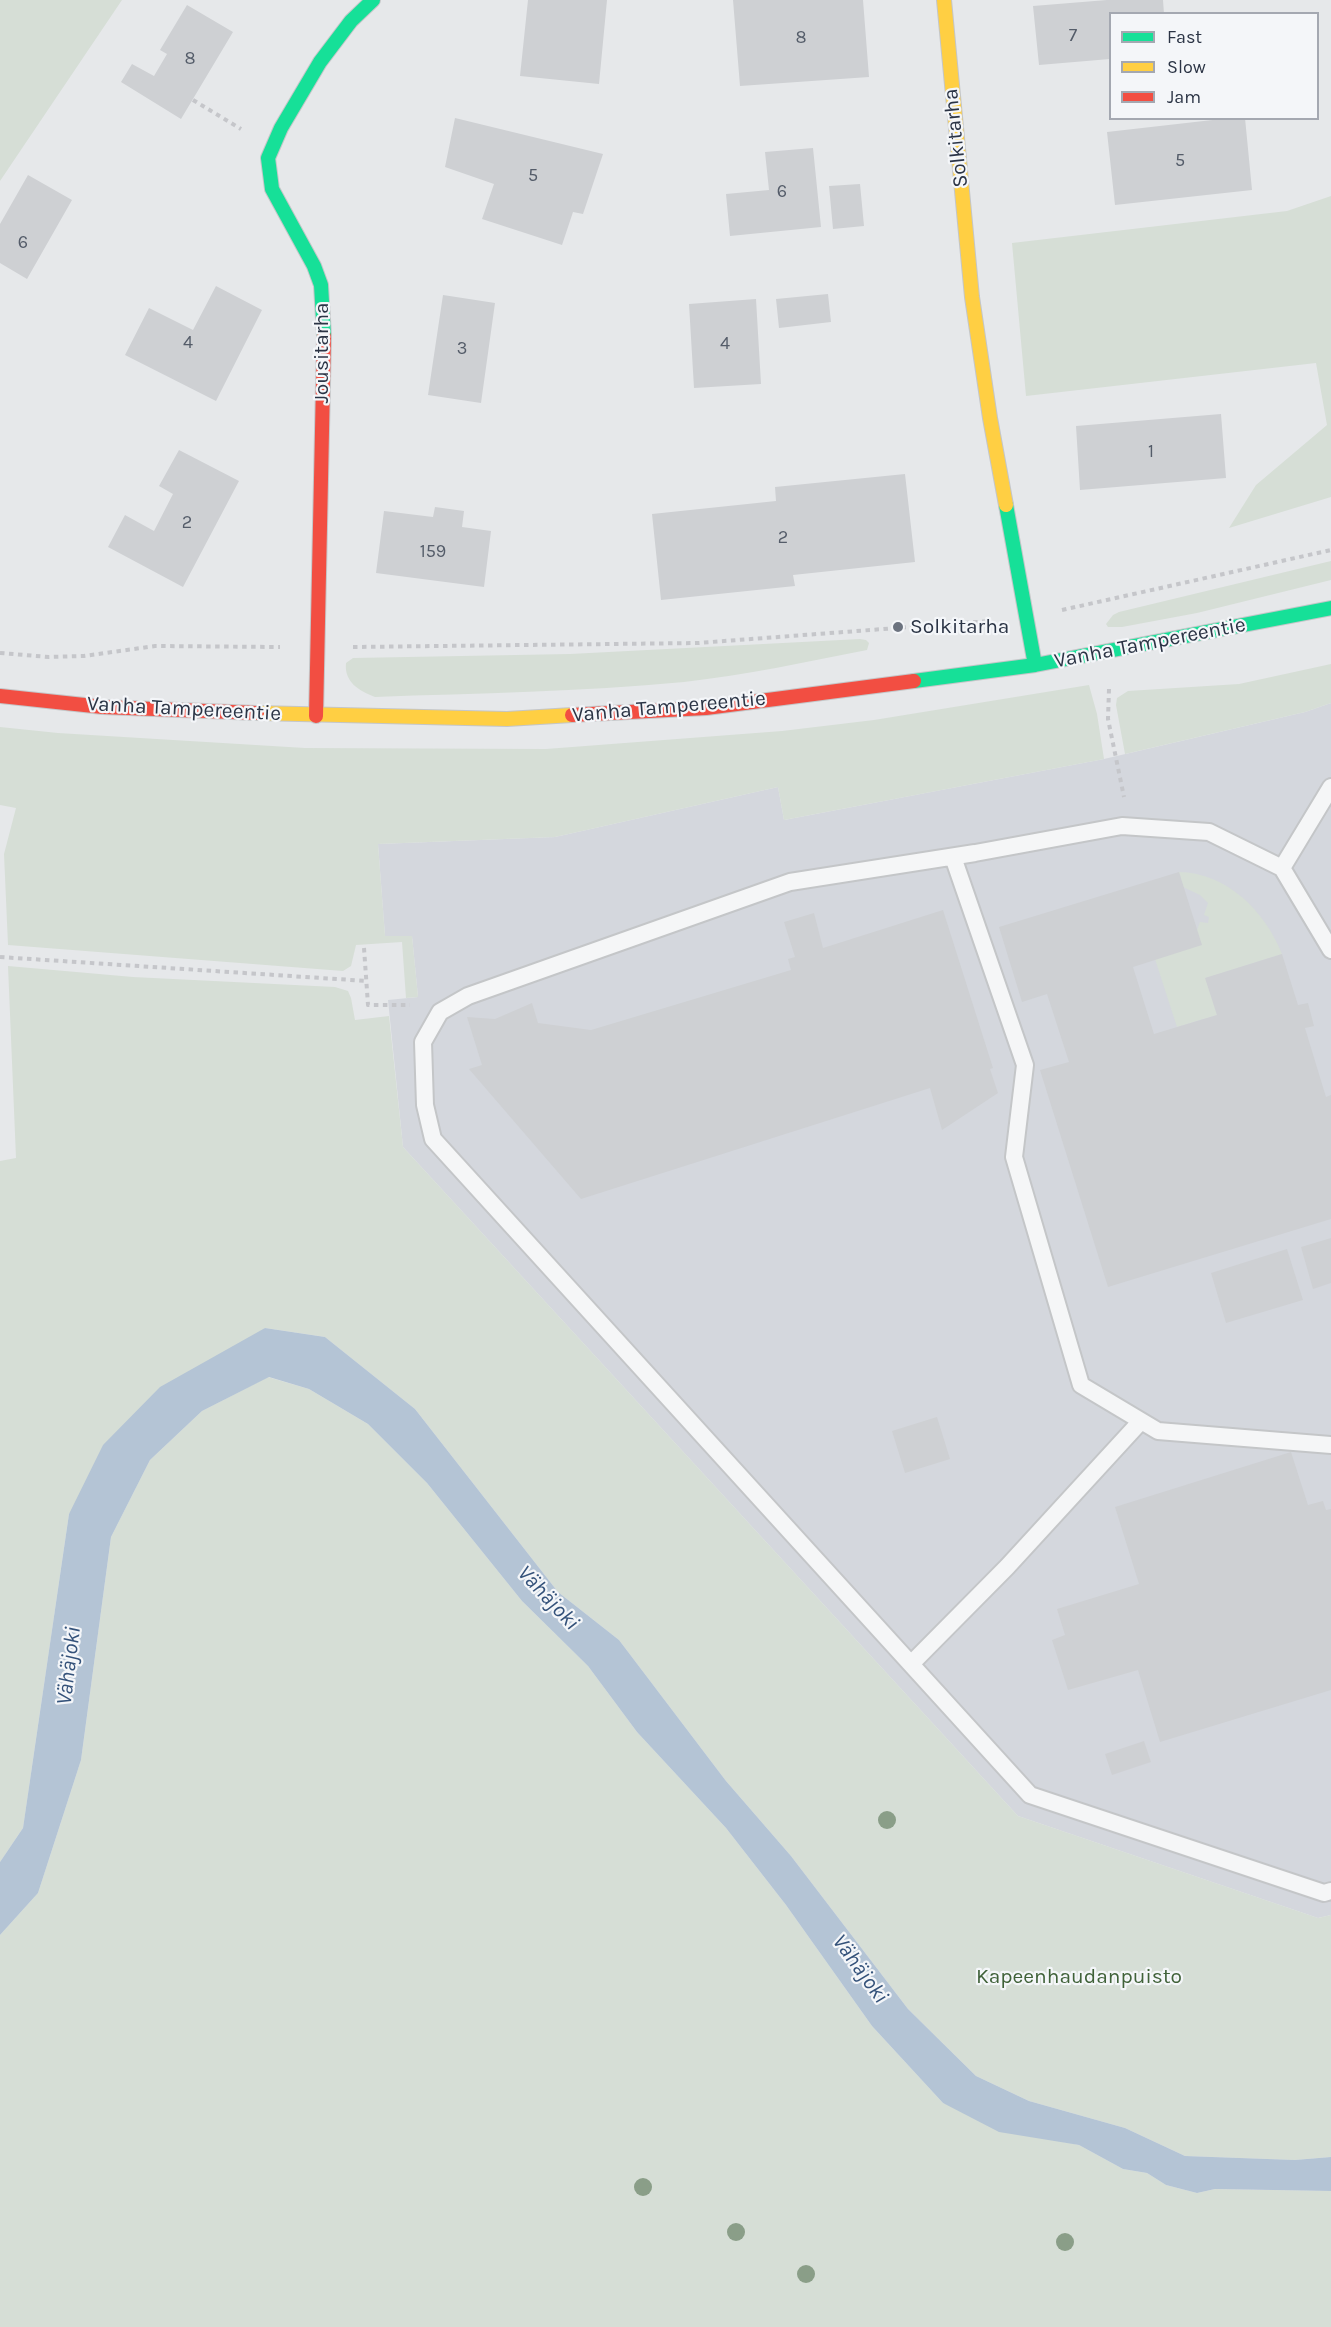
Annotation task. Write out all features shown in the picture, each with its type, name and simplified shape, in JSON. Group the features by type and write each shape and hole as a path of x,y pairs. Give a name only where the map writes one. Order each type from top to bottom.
{"street":[{"name":"Jousitarha","path":"316,716 324,324 322,295 314,266 272,189 268,158 281,128 320,62 351,21 373,0"},
{"name":"Solkitarha","path":"944,0 972,297 990,418 1035,665"},
{"name":"Vanha Tampereentie","path":"0,696 103,707 316,716 507,720 706,708 1035,665 1331,608"}],"lane":[{"path":"1282,868 1331,787"},
{"path":"1331,950 1282,868 1209,832 1122,826 790,882 468,996 440,1012 423,1042 425,1105 433,1139 1030,1795 1324,1893 1331,1891"},
{"path":"953,856 1025,1065 1014,1157 1081,1385 1158,1431 1331,1445"},
{"path":"911,1664 1006,1567 1141,1421"}],"path":[{"path":"193,100 273,147"},
{"path":"0,652 49,657 84,656 155,646 317,648 698,643 1027,619 1091,602 1331,550"},
{"path":"1109,689 1108,719 1131,826"},
{"path":"364,948 368,1005 409,1005"},
{"path":"0,957 367,981"}],"shaded area":[{"path":"1331,703 1331,1915 1318,1918 1018,1816 403,1147 388,1000 418,997 412,936 385,936 378,844 555,837 778,787 784,820 1104,759 1305,712"}],"green space":[{"path":"0,0 122,0 0,181"},
{"path":"1331,196 1331,497 1229,528 1256,485 1327,425 1316,363 1026,396 1012,243 1287,211"},
{"path":"1331,561 1331,580 1197,613 1122,627 1108,627 1106,624 1113,615 1119,612"},
{"path":"860,639 869,643 867,650 707,679 607,688 375,697 354,685 346,670 346,663 353,658 570,654"},
{"path":"1331,664 1331,703 1305,712 1125,754 1116,705 1117,698 1128,691 1239,684"},
{"path":"1089,685 1097,714 1104,759 784,820 778,787 555,837 378,844 385,936 412,936 418,997 406,998 402,942 356,945 351,966 343,971 8,945 4,854 16,808 0,805 0,727 58,733 305,748 546,749 782,731 874,720"},
{"path":"1179,872 1213,879 1242,897 1265,923 1282,954 1206,978 1217,1015 1177,1027 1155,959 1197,930 1200,922 1208,923 1209,917 1204,915 1208,903 1200,895 1183,887"},
{"name":"Kapeenhaudanpuisto","path":"8,966 133,977 335,987 348,991 355,1020 389,1016 403,1147 1018,1816 1318,1918 1331,1915 1331,2157 1295,2160 1185,2156 1125,2128 1029,2101 976,2076 908,2009 791,1856 726,1781 619,1640 558,1592 415,1409 325,1337 265,1328 69,1514 23,1828 0,1862 0,1161 16,1158"},
{"path":"268,1377 309,1389 368,1424 427,1483 522,1601 588,1666 637,1732 726,1828 786,1905 872,2026 943,2103 1048,2139 1079,2145 1123,2169 1147,2173 1166,2185 1197,2193 1215,2189 1331,2191 1331,2327 0,2327 0,1935 38,1893 81,1760 111,1537 150,1460 202,1411"}],"water":[{"name":"Vähäjoki","path":"265,1328 325,1337 415,1409 558,1592 619,1640 726,1781 791,1856 908,2009 976,2076 1029,2101 1125,2128 1185,2156 1295,2160 1331,2157 1331,2191 1215,2189 1197,2193 1166,2185 1147,2173 1123,2169 1079,2145 999,2132 943,2103 872,2026 786,1905 726,1828 637,1732 588,1666 522,1601 427,1483 368,1424 309,1389 269,1377 202,1411 150,1460 111,1537 81,1760 38,1893 0,1935 0,1862 23,1828 69,1514 103,1445 160,1387"}],"building":[{"path":"528,0 607,0 599,84 520,76"},
{"path":"733,0 863,0 869,77 740,86"},
{"path":"1107,0 1163,0 1164,12 1109,12 1109,59 1039,65 1033,6"},
{"path":"187,5 233,32 181,119 121,82 132,64 154,76 167,54 160,50"},
{"path":"455,118 603,154 583,214 573,212 562,245 482,219 494,184 445,167"},
{"path":"1212,120 1245,120 1252,190 1115,205 1107,132"},
{"path":"813,148 821,227 730,236 726,194 769,190 765,152"},
{"path":"28,175 72,200 27,279 0,263 0,224"},
{"path":"860,184 864,226 833,229 829,186"},
{"path":"216,286 262,310 216,401 125,355 149,308 193,330"},
{"path":"828,294 831,322 779,328 776,299"},
{"path":"443,295 495,303 481,403 428,395"},
{"path":"756,299 761,384 694,388 689,304"},
{"path":"1221,414 1226,478 1080,490 1076,426"},
{"path":"179,450 239,481 183,587 108,547 125,515 154,531 173,494 159,486"},
{"path":"905,474 915,562 793,575 795,586 661,600 652,514 776,501 775,487"},
{"path":"435,507 464,511 462,527 491,531 484,587 376,573 384,511 433,517"},
{"path":"1179,872 1202,945 1133,967 1154,1034 1217,1015 1205,978 1282,954 1298,1005 1308,1003 1314,1026 1305,1028 1326,1097 1331,1095 1331,1219 1108,1287 1040,1070 1069,1062 1047,994 1022,1002 999,927"},
{"path":"943,910 993,1068 990,1069 998,1093 942,1130 930,1088 581,1199 469,1069 482,1065 467,1017 495,1019 532,1003 538,1023 591,1030 791,970 788,959 795,957 784,922 814,913 823,948"},
{"path":"1331,1238 1331,1283 1313,1289 1301,1247"},
{"path":"1287,1249 1303,1300 1226,1323 1211,1273"},
{"path":"937,1417 950,1459 905,1473 892,1431"},
{"path":"1291,1452 1308,1505 1323,1501 1326,1510 1331,1509 1331,1690 1160,1742 1138,1670 1068,1690 1052,1640 1065,1635 1057,1609 1139,1584 1115,1507"},
{"path":"1144,1741 1151,1762 1112,1775 1105,1754"}],"traffic: fast":[{"path":"324,336 321,285 314,266 272,189 268,158 281,128 320,62 351,21 373,0"},
{"path":"1006,505 1035,665"},
{"path":"914,681 1035,665 1331,608"}],"traffic: slow":[{"path":"944,0 972,297 1006,505"},
{"path":"257,713 507,719 572,715"}],"traffic: jam":[{"path":"316,716 324,336"},
{"path":"572,715 706,708 914,681"},
{"path":"0,696 103,707 257,713"}],"place":[{"name":"Solkitarha","path":"898,627"}]}
